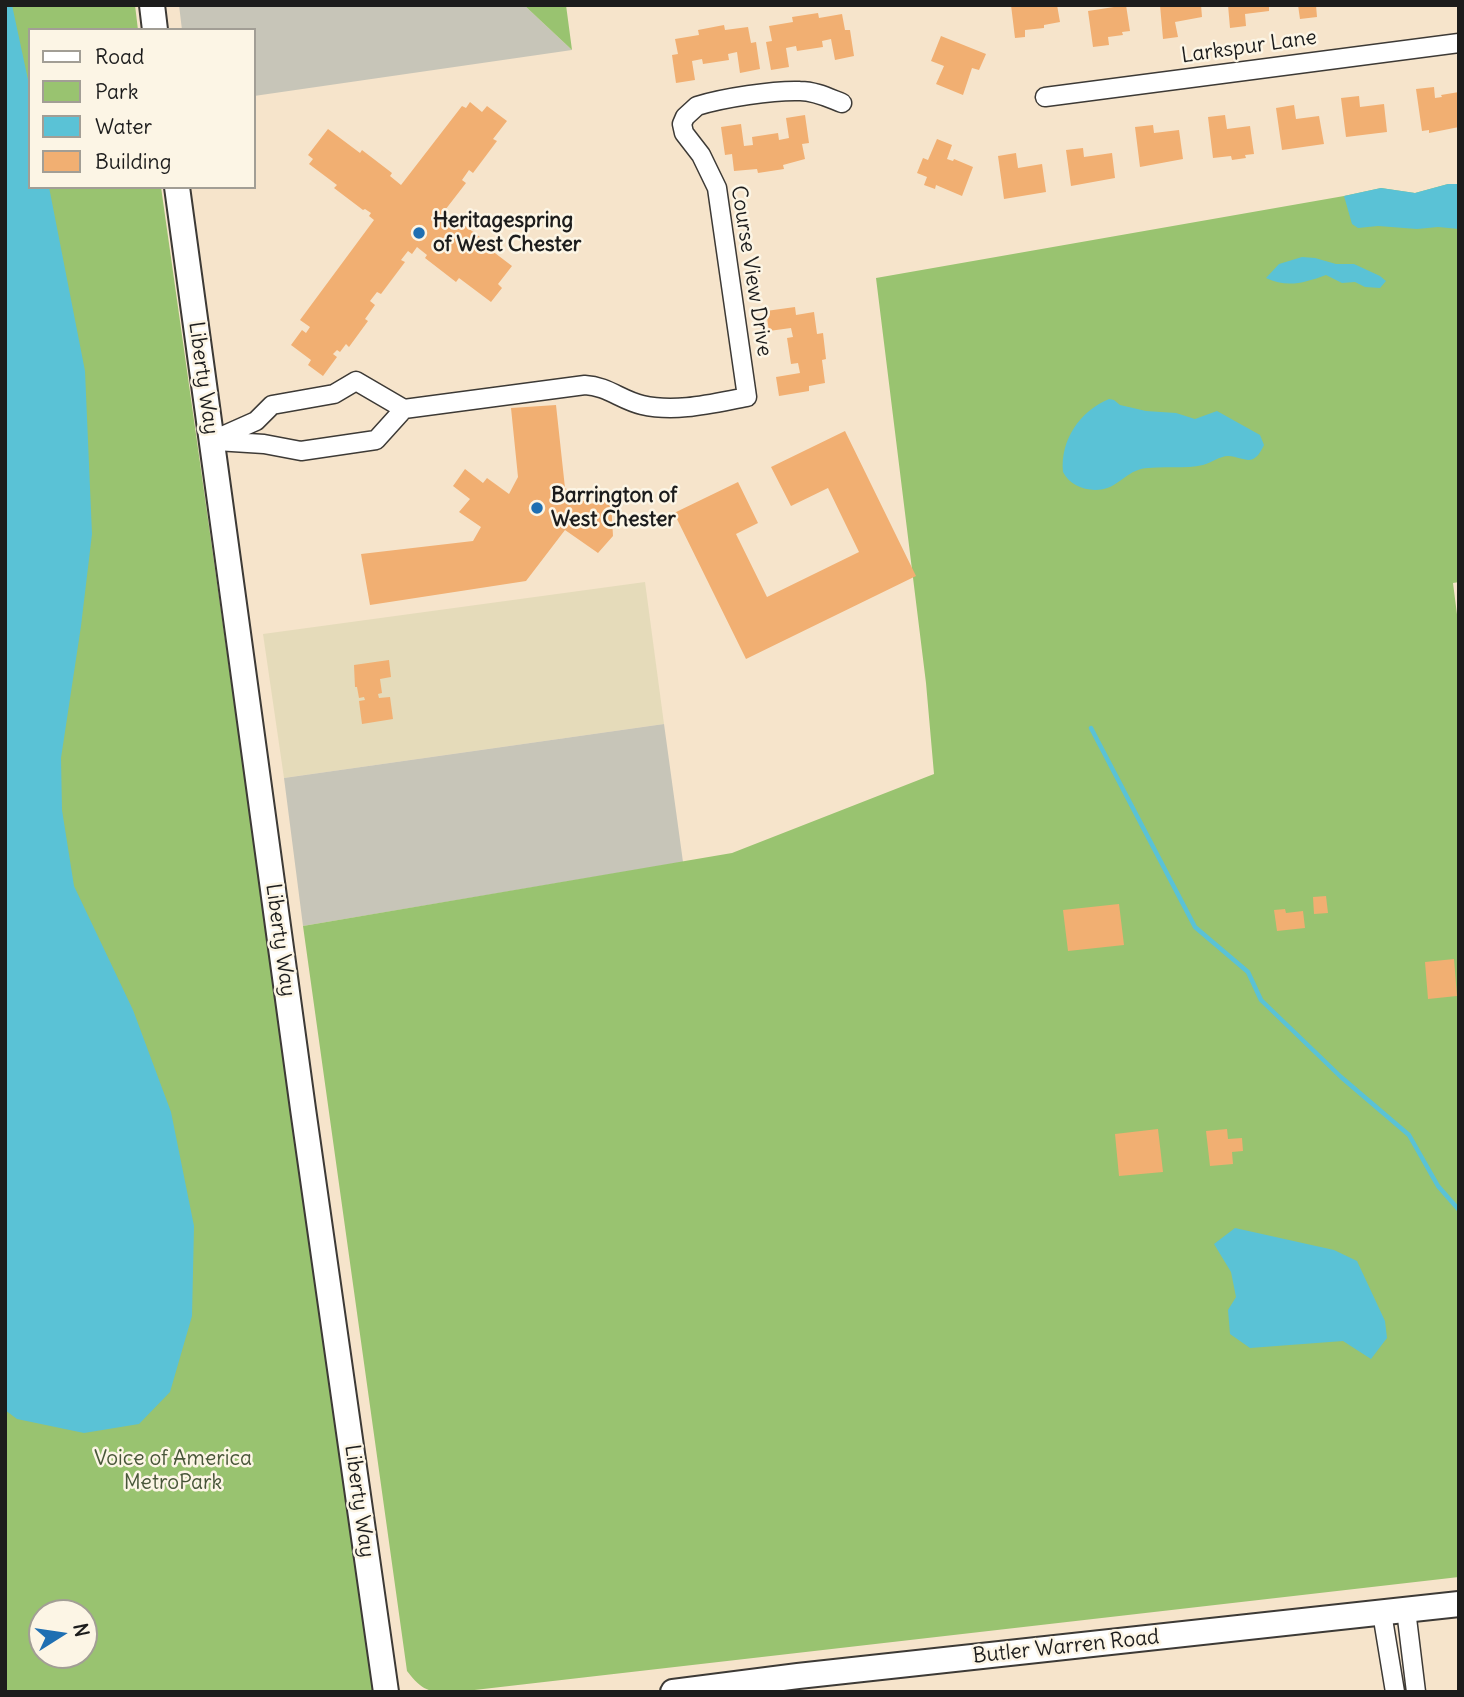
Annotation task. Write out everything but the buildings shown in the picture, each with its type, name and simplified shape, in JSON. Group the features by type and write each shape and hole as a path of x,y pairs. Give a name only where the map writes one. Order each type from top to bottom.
{"main road":[{"path":"152,5 155,28"},
{"name":"Liberty Way","path":"177,189 386,1692"},
{"name":"Butler Warren Road","path":"673,1692 1459,1604"}],"street":[{"name":"Larkspur Lane","path":"1045,97 1459,43"},
{"name":"Course View Drive","path":"404,409 585,384 610,389 643,405 665,408 693,407 747,397 718,188 701,155 684,133 682,124 689,111 697,106 783,92 820,94 842,103"},
{"path":"356,381 404,409 376,440 300,451 264,444 211,441 256,421 272,405 334,394 356,381"},
{"path":"1394,1612 1395,1692"},
{"path":"1394,1612 1416,1692"}],"shaded area":[{"path":"179,5 524,5 572,50 256,96 256,28 182,28"},
{"path":"645,582 664,724 284,778 263,634"},
{"path":"664,724 683,862 303,926 284,778"}],"green space":[{"name":"Voice of America MetroPark","path":"5,5 135,5 138,28 28,28 28,189 161,189 374,1692 5,1692"},
{"path":"524,5 566,5 572,50"},
{"path":"1448,184 1459,184 1459,582 1453,583 1459,630 1459,1577 457,1692 428,1690 418,1684 407,1671 303,926 732,853 934,774 926,683 876,278 1381,188 1415,193"}],"water":[{"path":"5,5 12,5 28,80 28,189 49,189 85,371 92,534 61,758 62,810 74,886 133,1010 171,1112 194,1226 192,1316 170,1392 139,1424 84,1433 17,1419 5,1410"},
{"path":"1448,184 1459,184 1459,229 1378,226 1358,228 1352,224 1344,196 1381,188 1415,193"},
{"path":"1302,257 1336,264 1354,264 1386,281 1380,288 1365,287 1355,282 1342,283 1326,275 1296,283 1281,283 1266,278 1279,264"},
{"path":"1109,399 1120,405 1146,411 1176,413 1195,419 1217,411 1260,435 1264,445 1256,457 1248,460 1228,456 1196,466 1142,469 1110,487 1097,490 1083,488 1071,482 1063,472 1065,449 1081,419"},
{"path":"1235,1228 1334,1250 1357,1261 1385,1321 1387,1338 1371,1359 1343,1341 1250,1348 1230,1334 1228,1310 1236,1297 1231,1272 1214,1244"}],"waterway":[{"path":"1091,728 1195,927 1248,972 1261,1000 1341,1077 1409,1135 1438,1186 1459,1210"}],"place":[{"name":"Heritagespring of West Chester","path":"419,233"},
{"name":"Barrington of West Chester","path":"537,508"}]}
